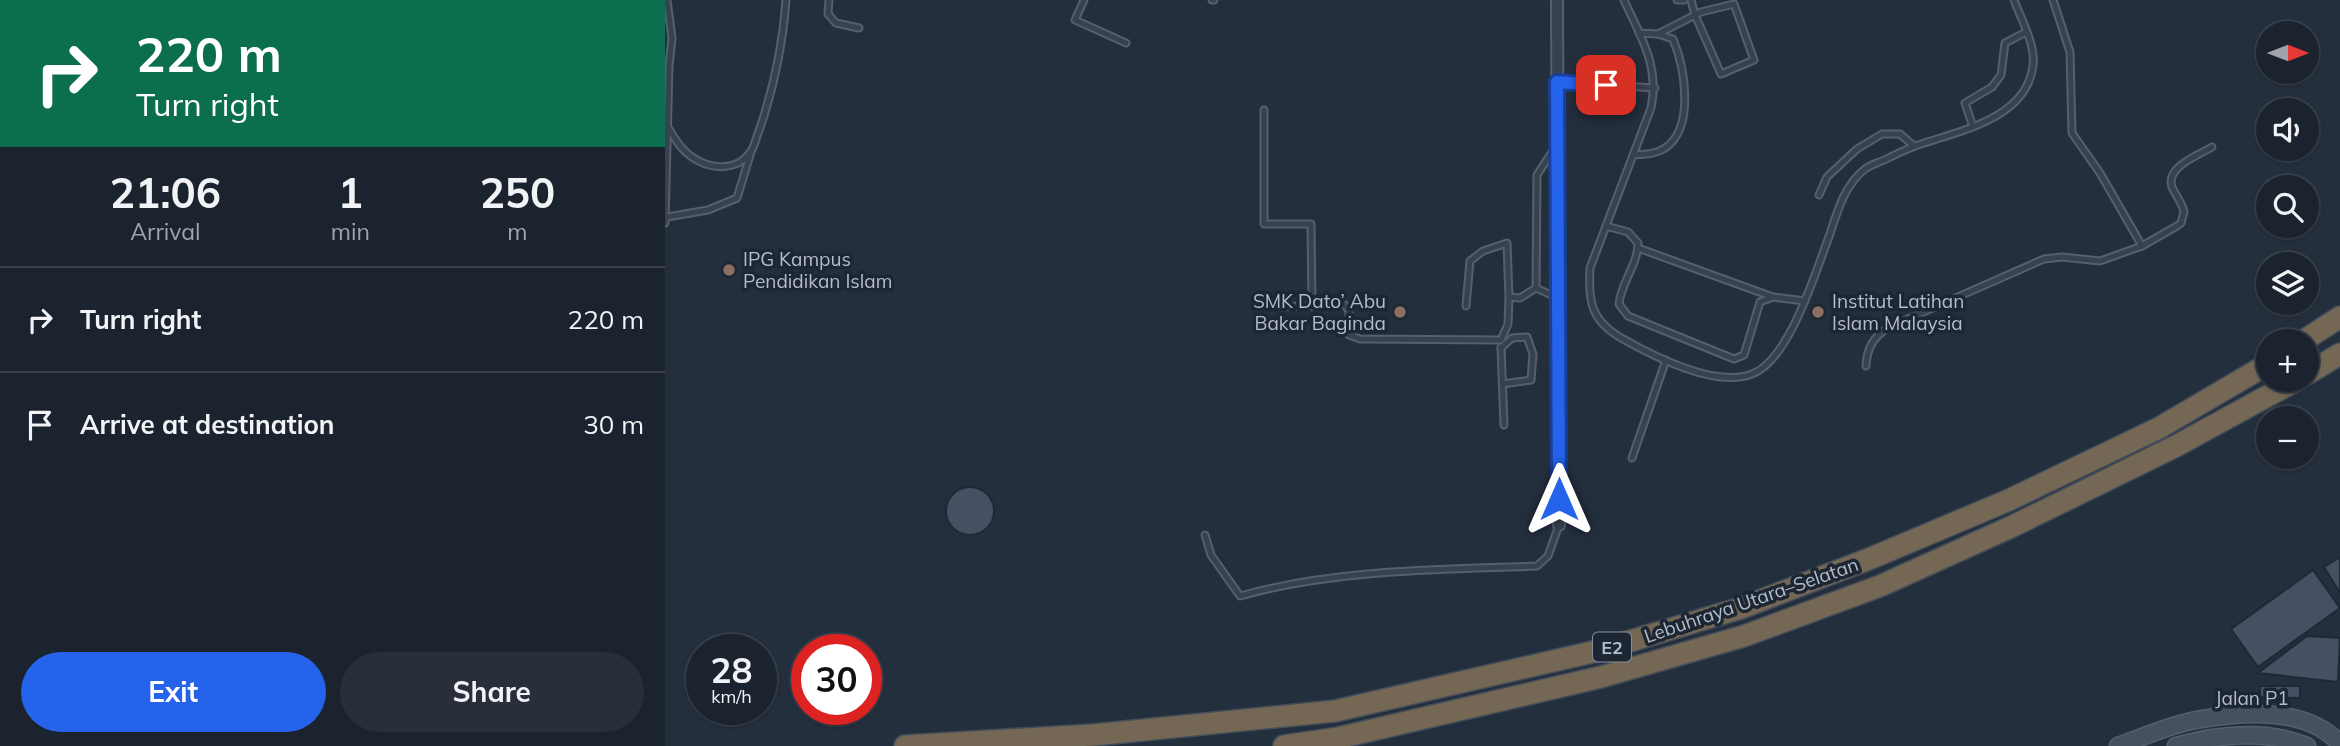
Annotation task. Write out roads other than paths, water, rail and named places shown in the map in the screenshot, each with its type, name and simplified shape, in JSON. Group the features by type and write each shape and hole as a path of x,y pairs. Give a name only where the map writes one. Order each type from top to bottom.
{"highway":[{"path":"2319,331 2340,317"},
{"path":"2319,367 2340,354"},
{"name":"Lebuhraya Utara–Selatan","path":"905,746 1093,735 1335,711 1597,652 1741,608 1869,559 2009,500 2159,428 2256,371"},
{"name":"Lebuhraya Utara–Selatan","path":"1284,746 1338,738 1601,677 1744,636 1880,586 2013,526 2176,446 2276,392"}],"main road":[{"name":"Jalan P1","path":"2118,746 2194,720 2232,715 2293,718 2311,723 2340,744"},
{"name":"Jalan P1","path":"2176,746 2209,737 2232,736 2271,737 2307,746"}],"street":[{"path":"1557,0 1559,525"}],"lane":[{"path":"667,0 669,38 666,220 708,210 737,198 763,119 783,30 786,0"},
{"path":"829,0 828,14 836,23 859,28"},
{"path":"1084,0 1075,20 1126,43"},
{"path":"1624,0 1654,71 1655,88 1651,108 1590,268 1592,310 1610,331 1649,354 1703,374 1737,378 1754,374 1763,368 1788,338 1805,301 1840,204 1865,169 1914,146 1984,123 2009,108 2024,90 2033,65 2026,32 2014,0"},
{"path":"1677,0 1684,0"},
{"path":"1658,34 1695,15 1734,4 1754,60 1721,74 1695,15 1691,0"},
{"path":"2053,0 2070,52 2073,133 2100,173 2142,246"},
{"path":"1973,127 1965,103 1991,87 2001,75 2005,43 2026,32"},
{"path":"1633,155 1657,153 1668,147 1681,130 1685,98 1681,60 1673,39 1658,34 1639,33"},
{"path":"1557,82 1655,88"},
{"path":"1264,110 1264,224 1311,225 1312,306"},
{"path":"667,126 683,150 722,169 735,166 751,152"},
{"path":"1819,195 1827,177 1836,166 1882,134 1900,134 1914,146"},
{"path":"1536,288 1537,175 1557,144"},
{"path":"1865,366 1870,345 1887,328 1977,287 2044,259 2062,257 2100,261 2142,246 2181,223 2183,208 2172,186 2171,176 2173,172 2212,147"},
{"path":"1606,226 1628,232 1638,243 1638,254 1620,291 1619,304 1628,316 1734,359 1744,355 1760,302 1773,297"},
{"path":"1466,306 1470,261 1483,251 1507,243 1508,324 1501,340 1504,425"},
{"path":"1638,248 1773,297 1805,301"},
{"path":"1509,297 1520,298 1536,288"},
{"path":"1536,288 1558,299"},
{"path":"1280,307 1343,304 1349,311 1349,335 1360,339 1501,340"},
{"path":"1501,348 1511,338 1528,337 1533,354 1531,380 1502,384"},
{"path":"1632,458 1666,360"},
{"path":"1205,535 1210,555 1240,596 1314,579 1411,571 1537,566 1548,556 1559,525"}],"place":[{"name":"IPG Kampus Pendidikan Islam","path":"729,270"},
{"name":"SMK Dato’ Abu Bakar Baginda","path":"1400,312"},
{"name":"Institut Latihan Islam Malaysia","path":"1818,312"}]}
